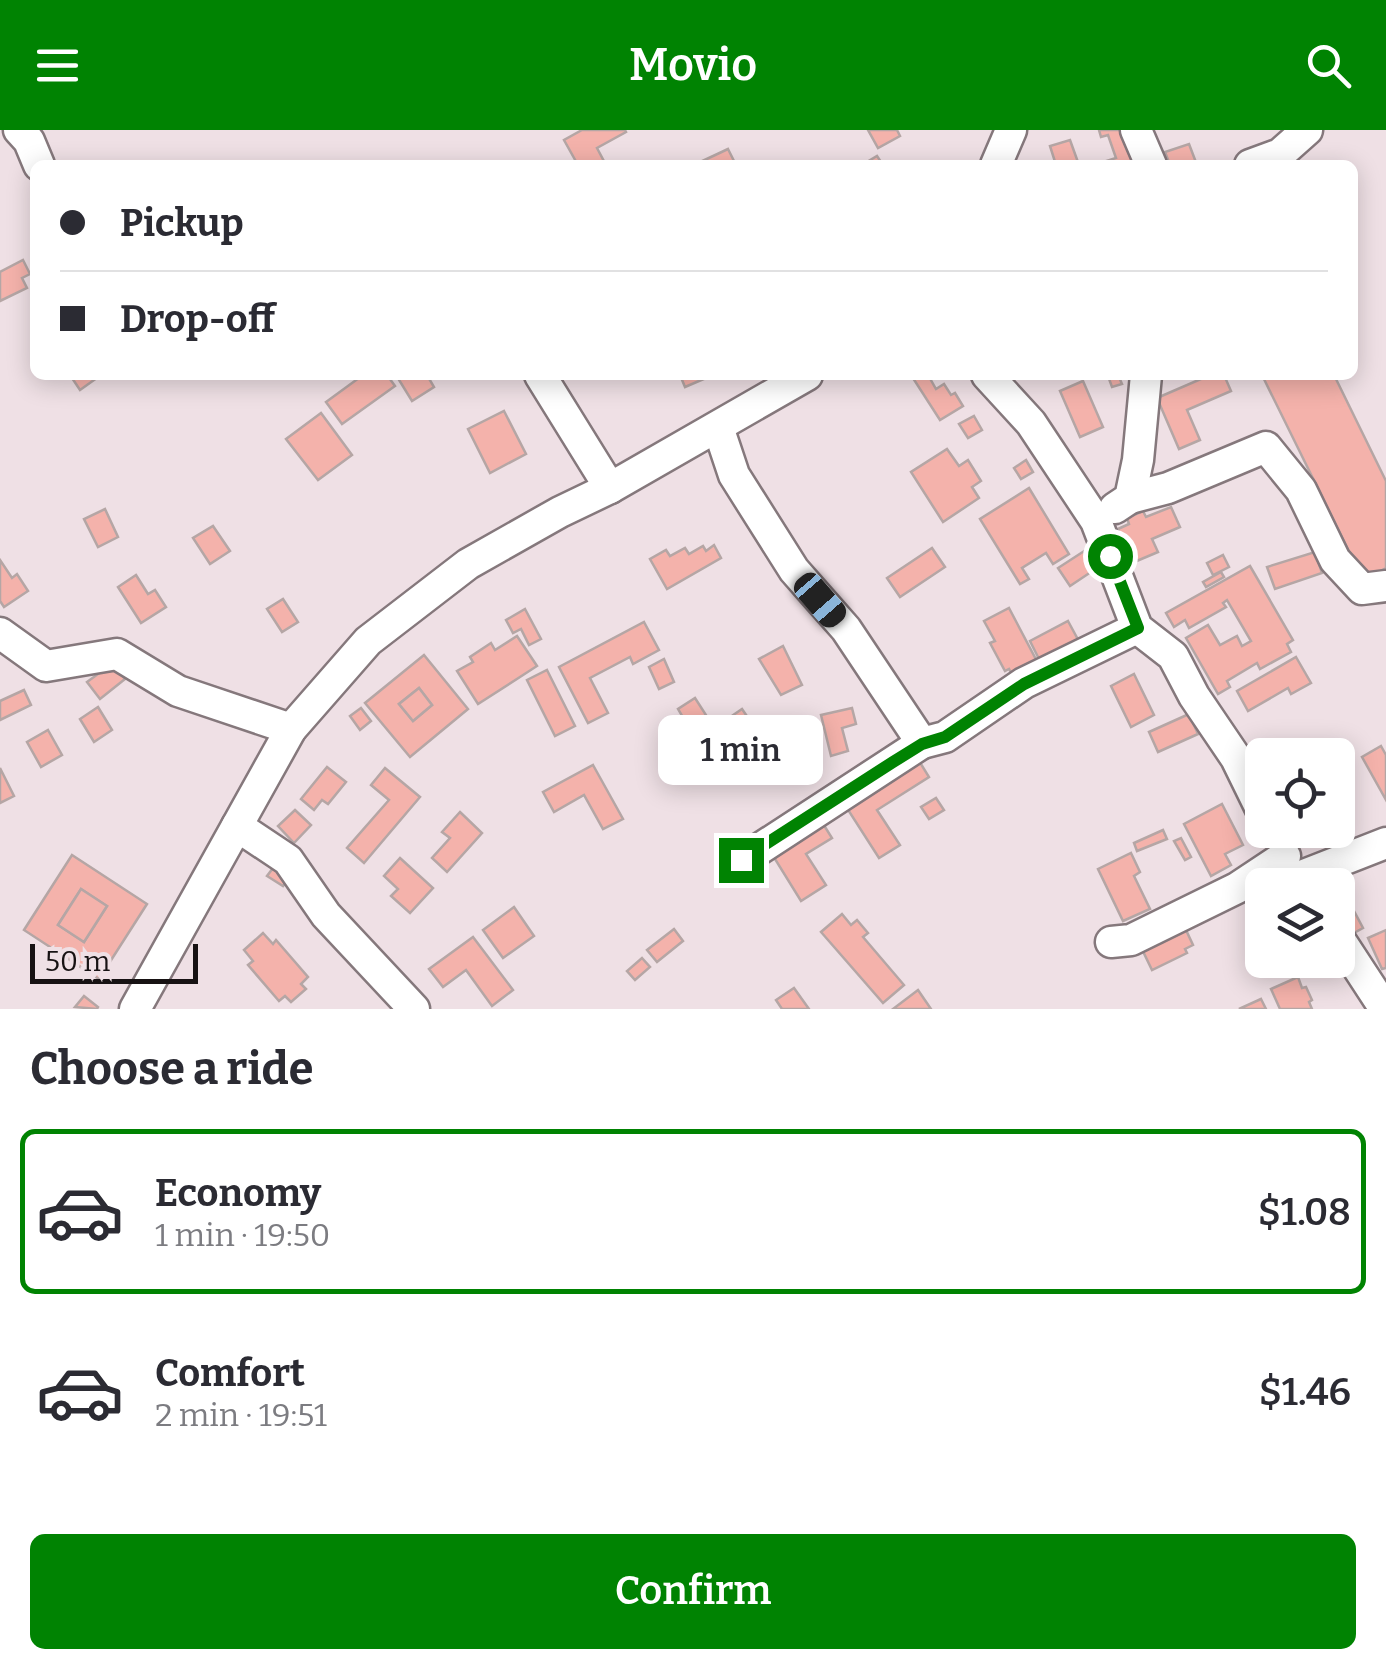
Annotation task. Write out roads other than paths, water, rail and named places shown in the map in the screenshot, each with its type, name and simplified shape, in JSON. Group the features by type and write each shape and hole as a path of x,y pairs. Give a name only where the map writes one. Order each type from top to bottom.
{"street":[{"path":"19,130 38,160"},
{"path":"998,160 1010,130"},
{"path":"1136,130 1149,160"},
{"path":"1264,160 1280,154 1307,130"},
{"path":"543,380 610,488"},
{"path":"135,1009 291,728 368,642 468,564 798,380"},
{"path":"992,380 1031,423 1096,520 1138,628 1173,656 1245,776"},
{"path":"1130,498 1146,380"},
{"path":"718,427 734,475 794,570 846,629 922,744"},
{"path":"1096,520 1130,498 1168,488 1266,447 1301,490 1335,560 1362,589 1386,586"},
{"path":"741,860 922,744 945,737 1024,684 1138,628"},
{"path":"0,633 46,666 117,654 178,691 291,728"},
{"path":"237,826 288,860 326,915 414,1009"},
{"path":"1111,942 1132,940 1290,862 1386,844"},
{"path":"1355,962 1385,1009"}]}
